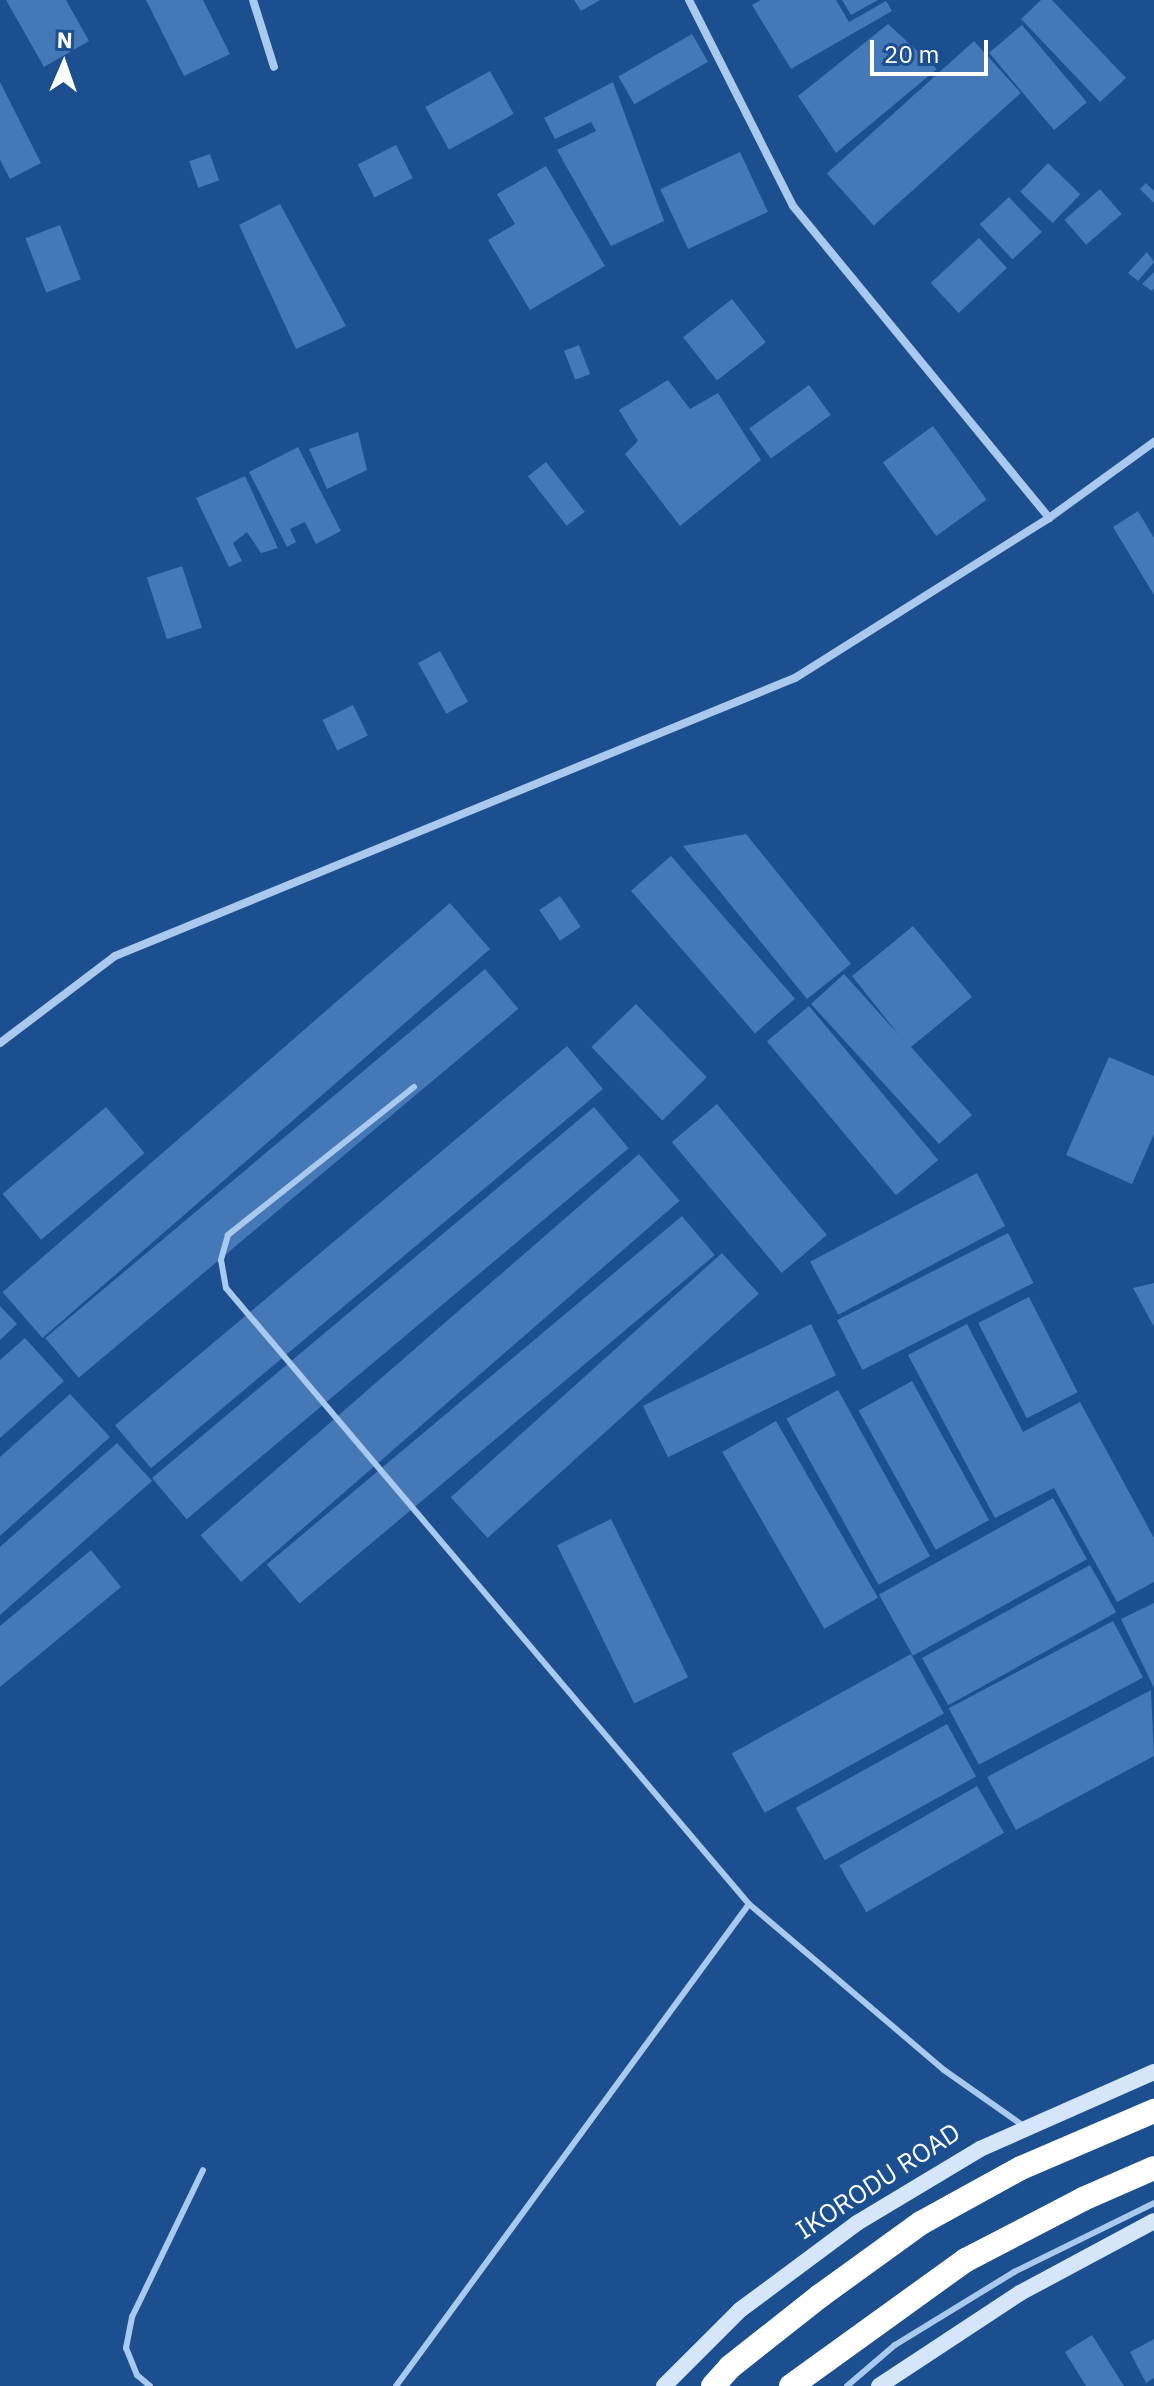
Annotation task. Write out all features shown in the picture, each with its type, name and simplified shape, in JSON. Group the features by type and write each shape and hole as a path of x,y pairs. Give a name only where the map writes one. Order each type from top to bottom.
{"highway":[{"path":"713,2386 730,2367 820,2296 921,2223 1021,2168 1154,2111"},
{"path":"791,2386 966,2260 1083,2199 1154,2168"}],"street":[{"path":"253,0 274,67"},
{"path":"689,0 793,206 1049,518"},
{"path":"0,1043 115,956 795,678 1049,518 1154,442"},
{"name":"IKORODU ROAD","path":"664,2386 740,2310 857,2223 980,2149 1154,2072"},
{"path":"879,2386 1020,2293 1154,2221"}],"lane":[{"path":"414,1087 228,1235 221,1260 226,1288 749,1904 944,2070 1025,2127"},
{"path":"396,2386 749,1904"},
{"path":"150,2386 137,2375 126,2348 132,2317 203,2170"},
{"path":"847,2386 895,2345 1014,2272 1154,2203"}],"building":[{"path":"6,0 66,0 89,41 44,67"},
{"path":"146,0 203,0 230,54 184,76"},
{"path":"574,0 600,0 581,11"},
{"path":"761,0 836,0 849,22 886,1 892,11 791,69 752,5"},
{"path":"842,0 878,0 851,15"},
{"path":"1041,0 1052,0 1126,78 1100,102 1021,19"},
{"path":"888,24 937,69 836,153 798,96"},
{"path":"1022,25 1087,102 1054,130 989,53"},
{"path":"692,34 708,62 634,104 618,76"},
{"path":"974,41 1021,93 874,226 827,173"},
{"path":"490,71 514,114 449,150 425,107"},
{"path":"0,82 41,163 10,179 0,160"},
{"path":"613,82 664,221 611,246 557,150 596,131 591,122 555,139 544,118"},
{"path":"396,145 413,178 374,197 358,165"},
{"path":"740,152 768,212 688,249 660,189"},
{"path":"210,154 219,180 198,188 189,161"},
{"path":"1048,163 1080,194 1053,223 1020,192"},
{"path":"546,166 605,266 530,310 488,240 515,224 497,194"},
{"path":"1146,183 1154,191 1154,203 1140,189"},
{"path":"1100,189 1122,214 1086,245 1065,220"},
{"path":"1009,197 1042,232 1012,259 980,224"},
{"path":"280,204 346,326 296,349 239,225"},
{"path":"60,225 81,279 46,292 25,238"},
{"path":"979,238 1007,268 959,313 931,283"},
{"path":"1147,252 1154,262 1138,281 1128,273"},
{"path":"1154,272 1154,288 1152,291 1142,284"},
{"path":"732,299 766,342 717,381 683,337"},
{"path":"579,345 590,374 575,380 564,351"},
{"path":"668,380 690,409 718,393 761,460 680,526 625,454 638,441 619,410"},
{"path":"809,385 831,415 771,458 749,428"},
{"path":"933,426 986,500 936,536 883,462"},
{"path":"358,432 367,470 327,489 309,449"},
{"path":"298,447 341,531 316,544 305,522 290,529 296,542 287,547 249,472"},
{"path":"546,462 585,512 567,526 528,476"},
{"path":"245,476 278,548 261,553 247,532 233,543 242,561 229,567 196,498"},
{"path":"1138,511 1154,538 1154,595 1113,527"},
{"path":"182,566 202,628 167,639 147,577"},
{"path":"440,651 468,702 446,714 418,663"},
{"path":"353,705 368,736 337,750 322,720"},
{"path":"746,834 851,964 807,999 683,846"},
{"path":"671,856 795,999 755,1033 631,891"},
{"path":"560,896 581,927 560,941 539,910"},
{"path":"450,903 490,949 42,1338 2,1292"},
{"path":"913,926 972,997 911,1047 972,1115 939,1144 811,1004 844,974 899,1035 852,976"},
{"path":"485,969 518,1009 79,1378 45,1338"},
{"path":"636,1004 707,1077 662,1120 591,1047"},
{"path":"809,1006 938,1160 896,1195 767,1041"},
{"path":"567,1046 603,1089 151,1468 115,1425"},
{"path":"1109,1057 1154,1076 1154,1134 1132,1184 1066,1155"},
{"path":"717,1104 827,1235 782,1273 672,1142"},
{"path":"106,1107 145,1153 41,1240 3,1194"},
{"path":"594,1107 629,1148 187,1519 152,1478"},
{"path":"639,1154 680,1201 241,1582 201,1535"},
{"path":"977,1173 1005,1226 838,1315 810,1262"},
{"path":"682,1216 715,1255 300,1603 267,1564"},
{"path":"1008,1233 1033,1283 862,1370 837,1320"},
{"path":"722,1253 759,1294 488,1538 451,1497"},
{"path":"1154,1283 1154,1327 1133,1288"},
{"path":"1029,1297 1078,1392 1027,1418 978,1323"},
{"path":"0,1306 17,1324 0,1340"},
{"path":"811,1324 836,1375 668,1457 643,1406"},
{"path":"967,1324 1023,1432 1080,1402 1154,1538 1154,1582 1117,1602 1054,1488 995,1518 908,1355"},
{"path":"25,1338 64,1381 0,1438 0,1360"},
{"path":"912,1381 989,1520 936,1550 859,1411"},
{"path":"838,1390 930,1556 879,1585 786,1419"},
{"path":"70,1394 110,1437 0,1536 0,1457"},
{"path":"776,1421 878,1598 824,1629 722,1452"},
{"path":"117,1443 152,1481 0,1615 0,1547"},
{"path":"1053,1498 1087,1559 913,1656 879,1594"},
{"path":"611,1519 688,1677 634,1703 557,1545"},
{"path":"91,1550 121,1587 0,1687 0,1626"},
{"path":"1090,1565 1116,1612 948,1705 922,1658"},
{"path":"1154,1603 1154,1688 1121,1619"},
{"path":"1113,1621 1143,1678 979,1765 949,1708"},
{"path":"911,1654 944,1713 765,1813 732,1753"},
{"path":"1151,1690 1154,1756 1016,1830 987,1777"},
{"path":"947,1724 976,1776 825,1860 796,1808"},
{"path":"977,1786 1004,1833 866,1912 839,1866"},
{"path":"1092,2335 1124,2386 1086,2386 1065,2352"},
{"path":"1154,2339 1154,2378 1146,2383 1130,2352"}]}
